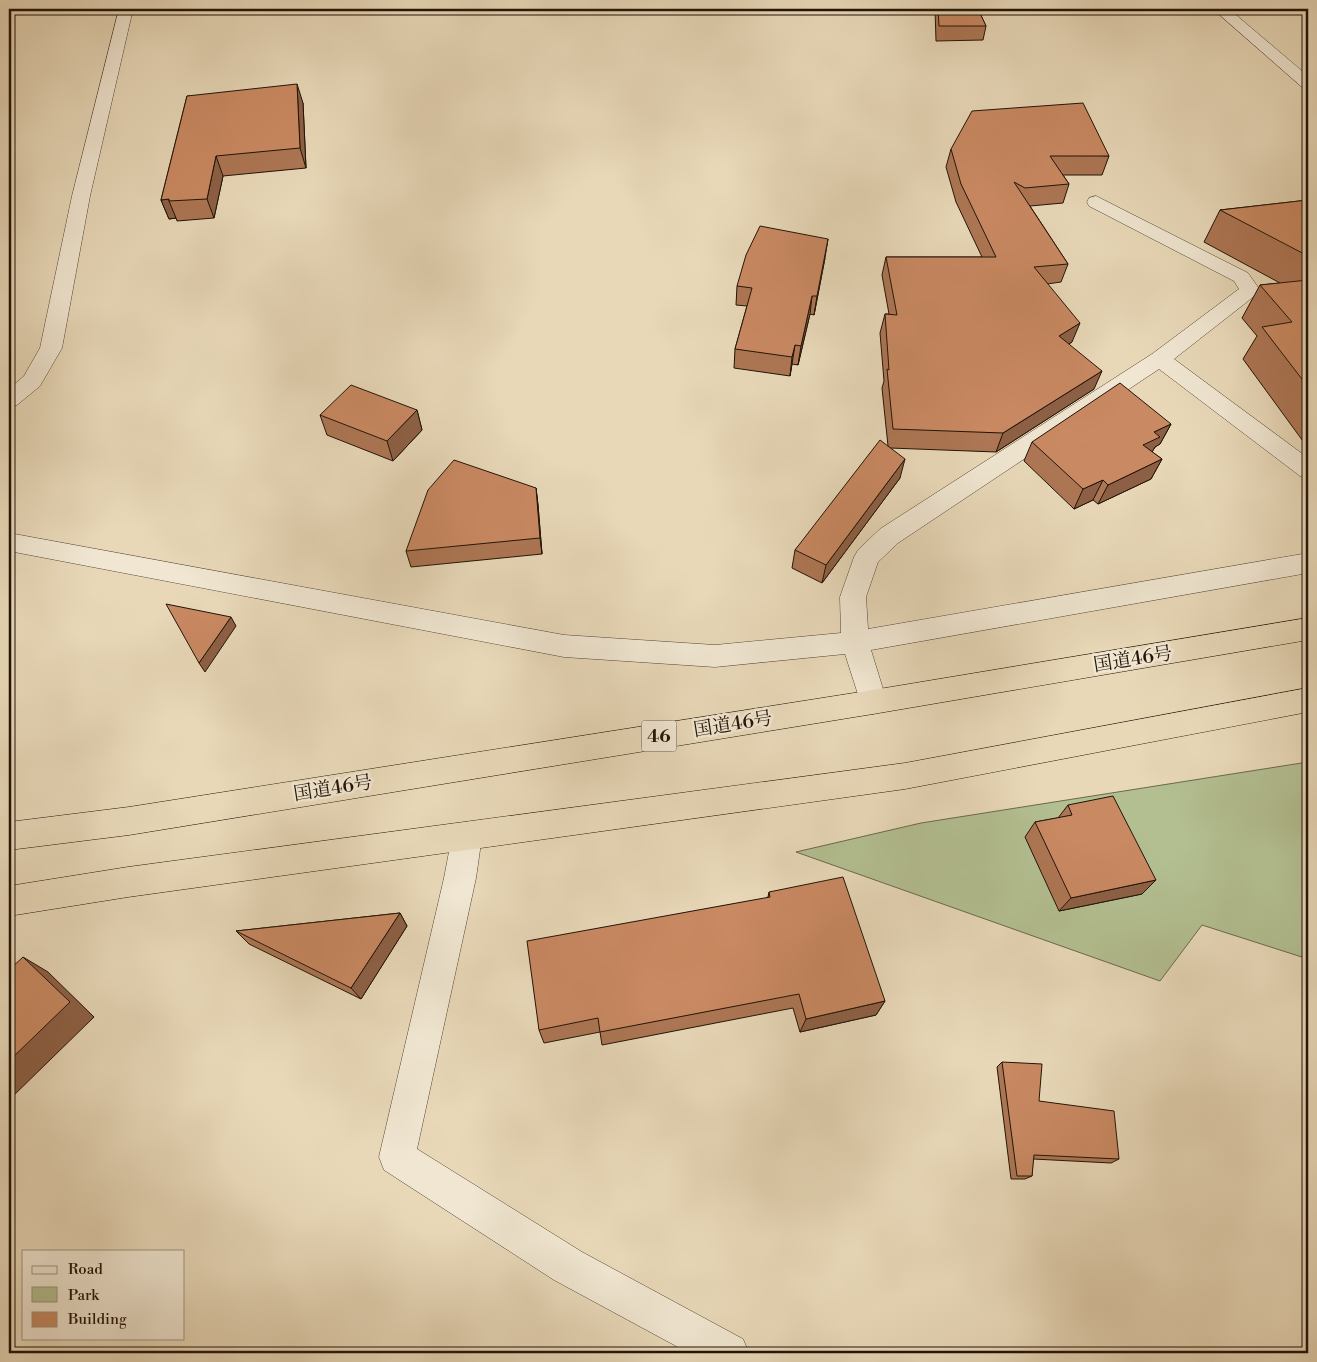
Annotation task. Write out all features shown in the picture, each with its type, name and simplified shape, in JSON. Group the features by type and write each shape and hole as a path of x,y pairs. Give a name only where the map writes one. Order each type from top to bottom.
{"highway":[{"name":"国道46号","path":"9,836 129,821 873,702 1308,629"},
{"path":"9,901 128,882 905,776 1308,700"}],"street":[{"path":"9,400 32,381 51,348 81,196 126,9"},
{"path":"1220,9 1308,84"},
{"path":"873,702 855,642 853,597 867,557 889,536 1160,359 1250,290 1241,277 1096,202"},
{"path":"1160,359 1308,470"},
{"path":"9,542 564,646 714,656 855,642 1308,563"},
{"path":"467,836 460,878 397,1157 568,1266 729,1353"}],"green space":[{"path":"1308,762 1308,959 1202,925 1160,981 796,852 921,823"}],"building":[{"path":"938,9 978,9 986,26 939,26"},
{"path":"297,84 300,148 216,156 207,199 161,200 187,96"},
{"path":"1083,103 1109,156 1050,156 1069,184 1025,188 1014,182 1068,264 1034,267 1080,323 1059,336 1102,371 1003,433 893,429 887,369 889,370 885,314 897,315 886,257 996,257 961,184 951,149 972,111"},
{"path":"1308,200 1308,256 1220,210"},
{"path":"760,226 828,239 817,296 812,296 801,346 795,345 792,357 735,349 752,288 737,286 746,255"},
{"path":"1308,280 1308,387 1262,327 1292,322 1260,285"},
{"path":"1120,383 1171,424 1154,432 1160,437 1143,445 1162,459 1108,485 1103,480 1083,489 1032,442"},
{"path":"351,385 417,410 387,441 320,415"},
{"path":"880,440 905,459 826,565 795,550"},
{"path":"454,460 536,488 540,538 406,551 428,490"},
{"path":"166,604 231,617 199,663"},
{"path":"1113,796 1156,880 1071,898 1035,822 1072,815 1068,805"},
{"path":"843,877 885,1001 806,1019 799,994 600,1032 598,1018 539,1030 527,941 770,897 769,892"},
{"path":"400,913 351,988 236,931"},
{"path":"23,957 70,1002 9,1061 9,970"},
{"path":"1002,1062 1042,1064 1039,1101 1114,1111 1119,1159 1034,1155 1032,1176 1017,1176"}]}
